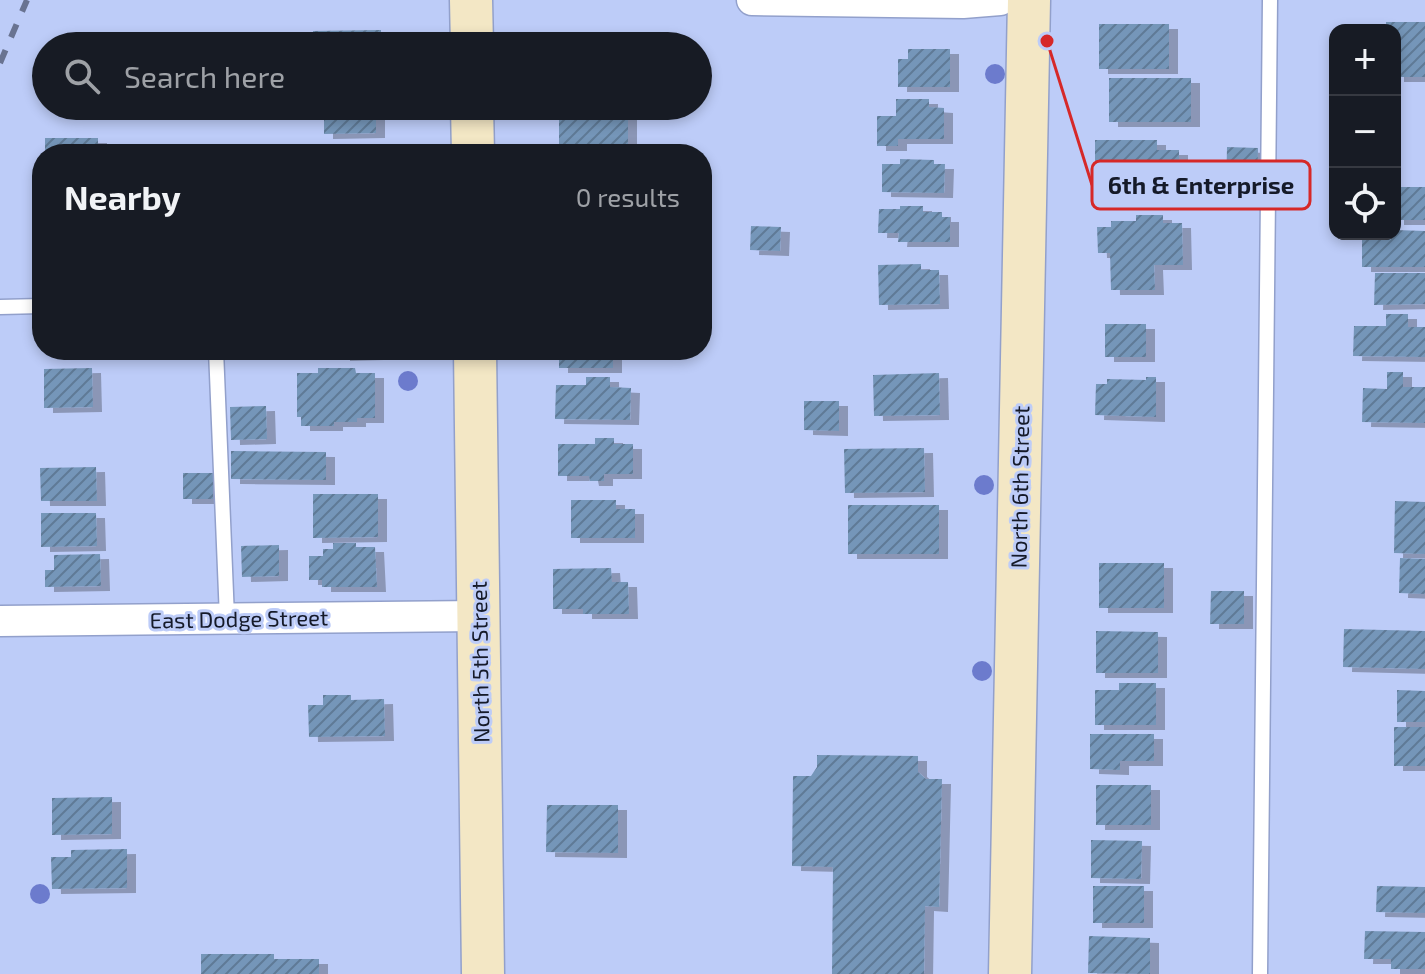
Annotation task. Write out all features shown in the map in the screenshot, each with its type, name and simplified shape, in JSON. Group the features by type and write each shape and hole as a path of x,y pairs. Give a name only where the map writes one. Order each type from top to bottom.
{"main road":[{"path":"471,0 472,32"},
{"name":"North 6th Street","path":"1010,974 1029,0"},
{"path":"472,120 473,144"},
{"name":"North 5th Street","path":"475,360 483,974"}],"street":[{"path":"752,0 963,3 1000,0"},
{"name":"East Dodge Street","path":"0,621 479,616"}],"lane":[{"path":"1260,974 1270,0"},
{"path":"0,307 32,306"},
{"path":"216,360 227,618"}],"building":[{"path":"1425,22 1425,77 1401,77 1401,24 1386,24"},
{"path":"1099,24 1169,24 1169,69 1099,69"},
{"path":"381,30 381,32 313,32"},
{"path":"908,49 950,49 950,87 898,87 898,59 908,59"},
{"path":"1109,78 1191,78 1191,122 1109,122"},
{"path":"896,99 929,99 929,107 944,108 944,139 898,139 898,146 877,146 877,116 896,116"},
{"path":"324,120 376,120 376,133 324,134"},
{"path":"559,120 628,120 628,144 559,144"},
{"path":"45,138 98,138 98,144 45,144"},
{"path":"1095,140 1157,140 1157,150 1179,150 1179,180 1095,180"},
{"path":"1227,147 1258,148 1257,194 1226,193"},
{"path":"900,159 934,160 934,164 945,164 944,193 882,192 882,164 900,164"},
{"path":"1401,187 1425,187 1425,220 1401,220"},
{"path":"900,206 923,206 923,212 942,212 942,217 950,217 950,242 898,242 899,233 878,233 879,209 900,209"},
{"path":"1136,215 1163,215 1163,223 1182,223 1183,265 1154,265 1155,290 1111,290 1110,253 1098,253 1097,227 1111,227 1111,221 1136,221"},
{"path":"751,226 781,227 780,251 750,250"},
{"path":"1401,230 1425,231 1425,267 1362,267 1362,240 1401,240"},
{"path":"921,264 921,270 939,270 940,304 879,305 878,265"},
{"path":"1375,273 1425,273 1425,304 1374,305"},
{"path":"1386,314 1408,314 1408,327 1425,327 1425,357 1353,356 1354,326 1386,326"},
{"path":"1105,324 1146,324 1146,357 1105,357"},
{"path":"559,360 613,360 613,368 559,368"},
{"path":"92,368 93,407 44,408 44,369"},
{"path":"318,368 355,368 356,373 375,373 375,418 334,422 334,426 301,426 301,417 297,417 297,373 318,373"},
{"path":"1387,372 1403,372 1403,387 1425,387 1425,423 1362,422 1363,388 1387,389"},
{"path":"939,373 940,415 874,416 873,375"},
{"path":"586,377 610,377 610,387 631,388 630,420 555,419 556,385 586,385"},
{"path":"1146,377 1156,377 1156,417 1095,415 1096,384 1107,384 1107,379 1146,380"},
{"path":"804,401 839,401 839,431 804,430"},
{"path":"266,406 267,439 231,440 230,407"},
{"path":"595,438 614,438 614,444 633,444 633,474 604,474 604,481 590,481 589,476 558,476 558,444 595,444"},
{"path":"924,448 925,492 845,493 844,449"},
{"path":"231,451 326,452 326,480 231,479"},
{"path":"96,467 97,501 41,501 40,468"},
{"path":"183,473 213,473 213,499 183,499"},
{"path":"313,494 378,494 378,537 313,538"},
{"path":"571,500 616,500 616,509 635,509 635,538 571,538"},
{"path":"1395,501 1425,502 1425,554 1394,553"},
{"path":"848,505 939,505 939,554 848,554"},
{"path":"41,513 96,513 97,546 41,547"},
{"path":"333,543 375,547 377,587 322,587 322,580 309,580 309,556 323,556 323,549 333,549"},
{"path":"279,545 279,576 242,577 241,546"},
{"path":"100,554 101,586 45,587 45,570 54,570 54,555"},
{"path":"1400,558 1425,559 1425,594 1399,593"},
{"path":"1099,563 1164,563 1164,608 1099,608"},
{"path":"611,568 612,582 628,582 629,614 583,614 583,609 553,609 553,569"},
{"path":"1211,591 1244,591 1244,624 1210,624"},
{"path":"1344,629 1425,631 1425,669 1343,667"},
{"path":"1096,631 1158,632 1158,673 1096,673"},
{"path":"1119,683 1156,683 1156,725 1095,725 1095,690 1119,690"},
{"path":"1397,690 1425,691 1425,722 1397,722"},
{"path":"323,695 351,695 351,700 384,699 385,736 309,737 308,705 323,705"},
{"path":"1394,727 1425,727 1425,766 1394,766"},
{"path":"1090,734 1154,734 1154,761 1120,761 1120,770 1090,769"},
{"path":"817,755 918,756 918,772 926,779 942,779 939,907 925,906 924,974 832,974 833,867 792,866 793,776 811,776 817,767"},
{"path":"1096,785 1151,785 1151,825 1096,825"},
{"path":"112,797 112,834 52,835 52,798"},
{"path":"547,805 618,805 618,853 546,852"},
{"path":"1091,840 1142,841 1141,879 1091,878"},
{"path":"127,849 127,888 52,889 51,857 71,857 71,850"},
{"path":"1093,886 1144,886 1144,923 1093,923"},
{"path":"1377,886 1425,887 1425,913 1376,912"},
{"path":"1365,931 1425,932 1425,969 1391,969 1391,959 1364,959"},
{"path":"1089,936 1150,938 1150,974 1088,973"},
{"path":"201,954 274,954 274,959 319,959 319,974 201,974"}],"railway":[{"path":"0,63 27,0"}],"place":[{"name":"6th & Enterprise","path":"1047,41"}]}
